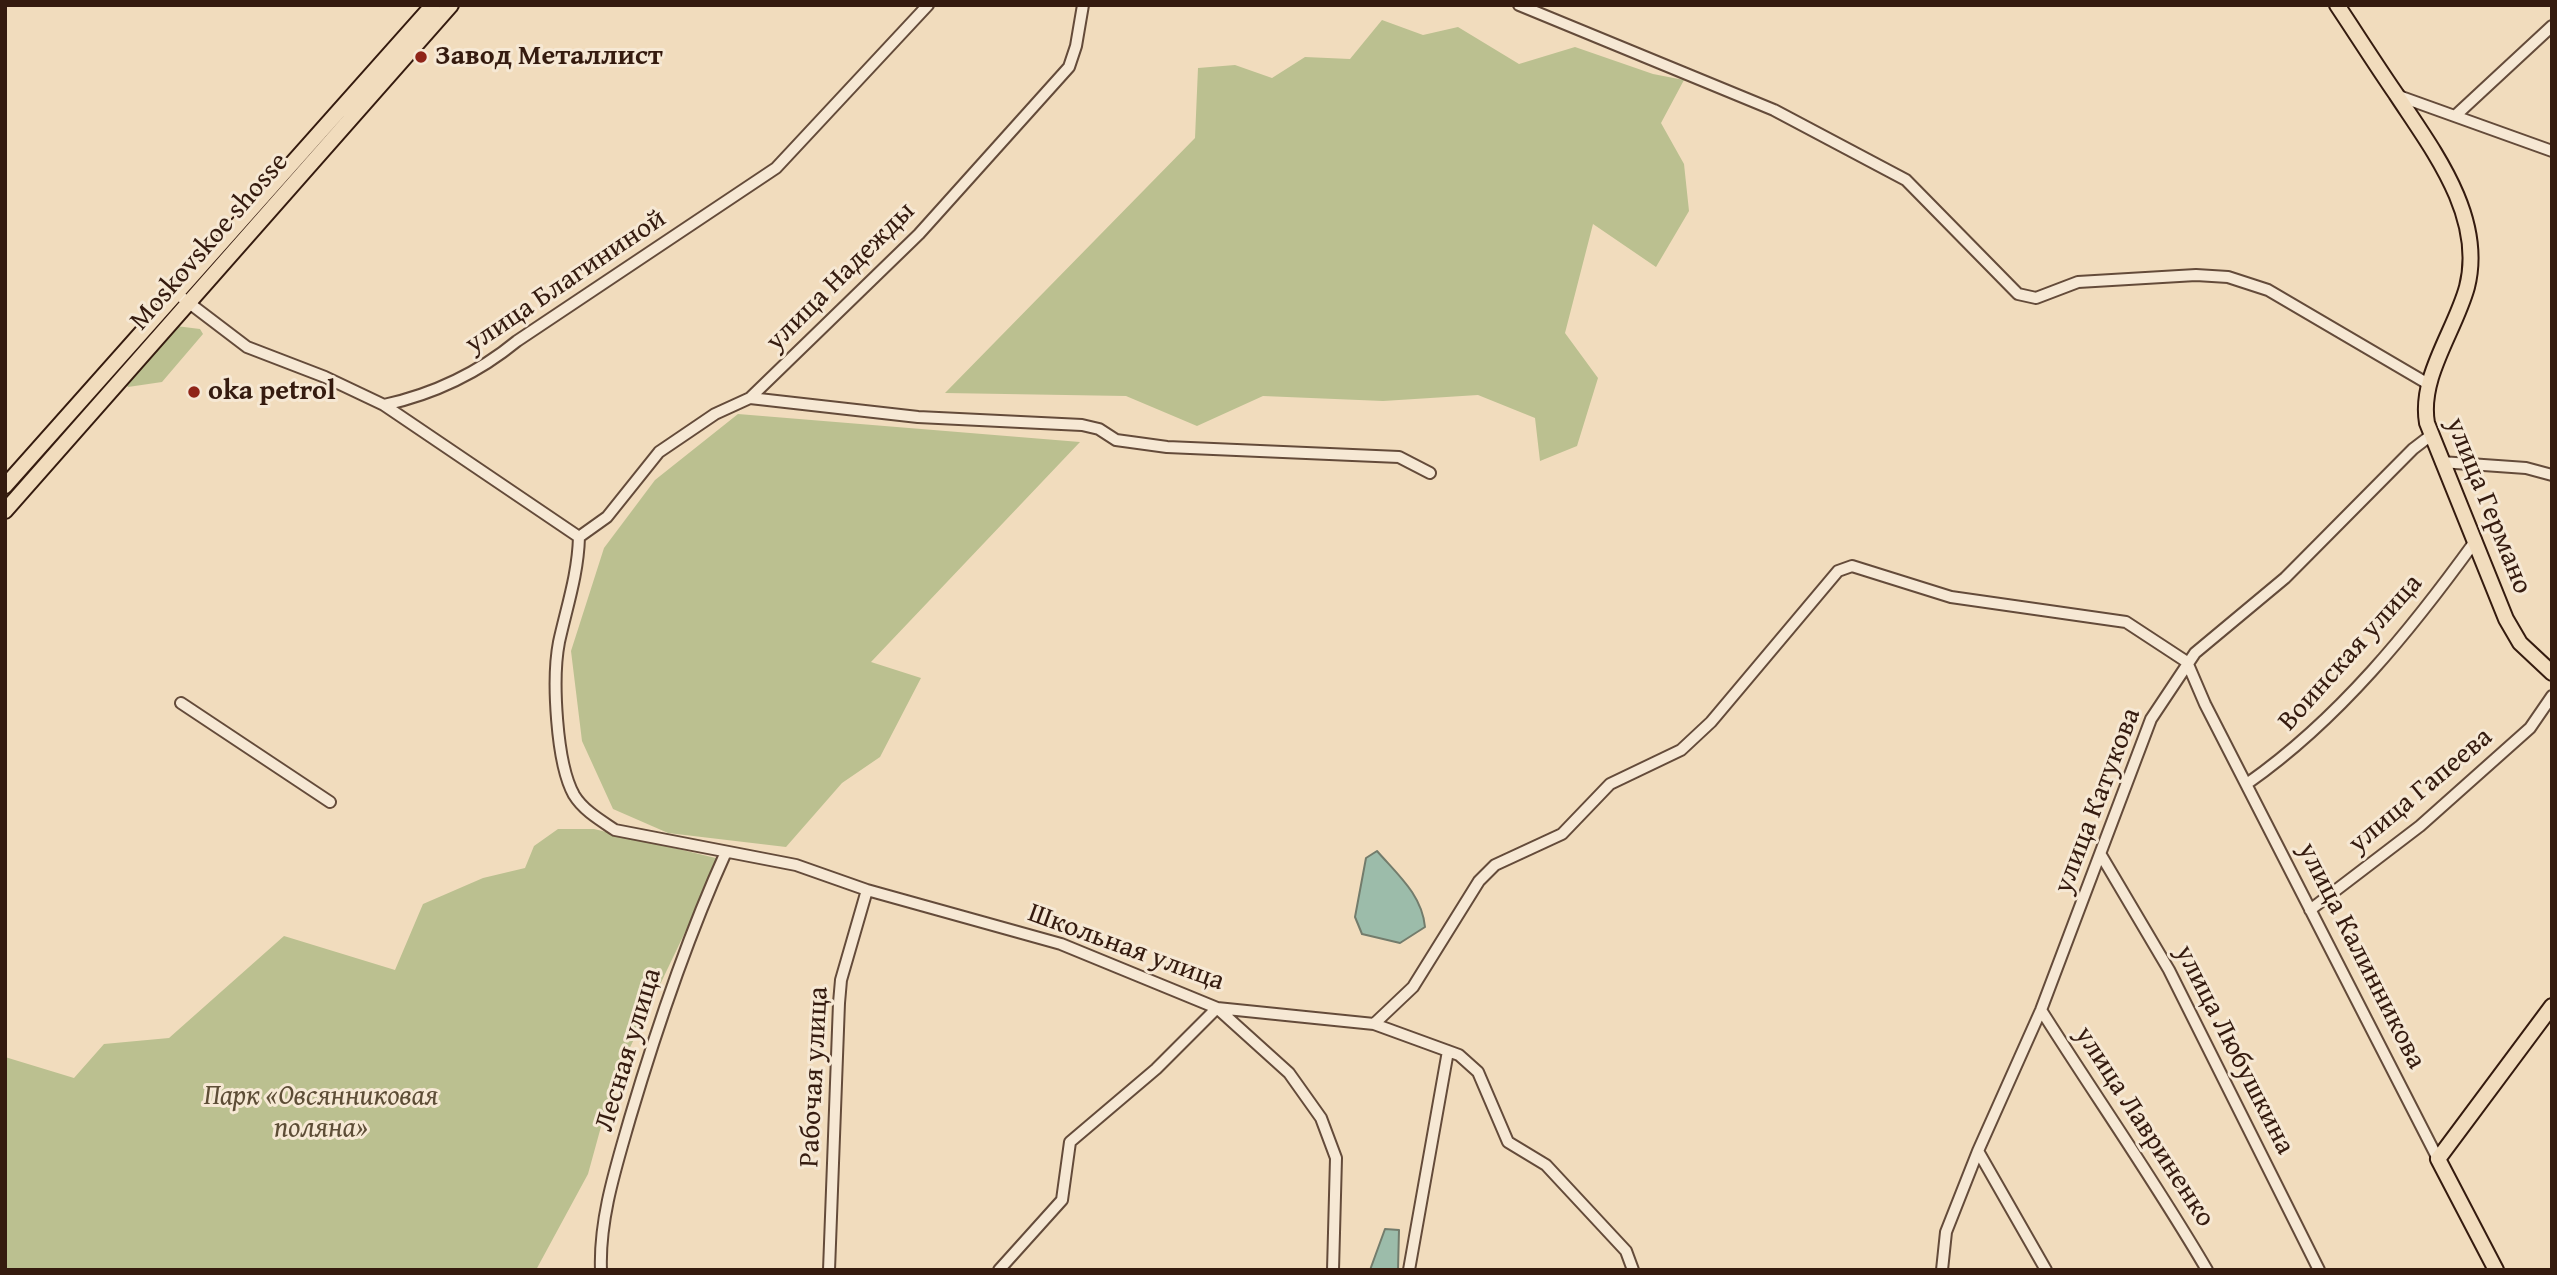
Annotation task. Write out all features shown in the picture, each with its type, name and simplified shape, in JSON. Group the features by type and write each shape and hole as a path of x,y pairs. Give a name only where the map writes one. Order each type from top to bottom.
{"main road":[{"name":"Moskovskoe shosse","path":"5,486 433,5"},
{"name":"Moskovskoe shosse","path":"5,511 451,5"},
{"name":"улица Германо","path":"2337,5 2433,148 2451,182 2464,217 2470,252 2467,286 2430,385 2424,409 2430,436 2476,540 2506,619 2520,643 2552,673"},
{"path":"2438,1159 2547,1022 2552,1006"},
{"name":"улица Калинникова","path":"2438,1159 2496,1270"}],"street":[{"name":"улица Благининой","path":"384,405 421,397 485,368 517,341 776,168 928,5"},
{"name":"улица Надежды","path":"579,537 607,517 659,452 715,414 750,398 919,234 1069,67 1076,46 1083,5"},
{"path":"1518,5 1774,110 1906,180 2018,293 2036,298 2078,282 2196,275 2228,277 2268,290 2430,385"},
{"path":"2455,116 2552,26"},
{"path":"2396,95 2552,151"},
{"path":"176,293 247,347 325,377 384,405 579,537"},
{"path":"750,398 918,417 1082,425 1099,429 1116,440 1167,447 1399,457 1430,473"},
{"name":"улица Катукова","path":"1942,1270 1946,1232 1978,1151 2041,1010 2151,719 2187,662 2285,578 2413,449 2430,436"},
{"path":"2441,462 2526,468 2552,475"},
{"name":"Школьная улица","path":"579,537 578,565 559,645 558,735 562,762 574,795 593,816 615,830 804,868 867,890 1061,944 1217,1009 1374,1024 1458,1055 1478,1072 1508,1142 1546,1165 1626,1251 1633,1270"},
{"name":"Воинская улица","path":"2248,783 2294,751 2414,625 2476,540"},
{"path":"1374,1024 1413,987 1479,881 1495,865 1562,834 1610,784 1681,750 1711,722 1838,571 1852,566 1951,597 2126,622 2187,662"},
{"name":"улица Калинникова","path":"2187,662 2205,704 2248,783 2438,1159"},
{"name":"улица Гапеева","path":"2310,910 2430,817 2529,729 2552,696"},
{"path":"181,703 330,802"},
{"name":"Лесная улица","path":"601,1270 600,1240 618,1161 654,1036 690,934 726,852"},
{"name":"улица Любушкина","path":"2101,855 2169,971 2319,1270"},
{"name":"Рабочая улица","path":"829,1270 838,1003 841,980 867,890"},
{"path":"1001,1269 1062,1200 1070,1142 1156,1069 1217,1009 1289,1073 1321,1118 1336,1158 1333,1270"},
{"name":"улица Лавриненко","path":"2041,1010 2100,1104 2160,1188 2207,1270"},
{"path":"1409,1270 1448,1051"},
{"path":"1978,1151 2046,1270"}],"green space":[{"path":"1382,20 1423,35 1458,27 1519,64 1575,47 1653,74 1684,80 1661,123 1684,164 1689,211 1656,267 1593,224 1565,333 1598,378 1577,446 1540,461 1535,418 1478,395 1383,401 1263,396 1197,426 1126,396 945,393 1195,138 1198,68 1235,65 1272,78 1305,57 1350,59"},
{"path":"176,326 200,329 203,334 162,382 128,387 125,383"},
{"path":"738,414 1080,442 871,662 921,678 880,757 842,783 786,847 668,833 613,809 582,741 571,651 604,548 655,480"},
{"name":"Парк «Овсянниковая поляна»","path":"558,829 594,829 720,859 613,1083 588,1174 536,1270 5,1270 5,1057 74,1078 104,1044 169,1038 284,936 395,970 423,904 483,878 525,868 534,846"}],"shaded area":[{"path":"1377,851 1408,886 1423,916 1425,927 1400,943 1362,934 1355,917 1366,858"},
{"path":"1385,1229 1399,1230 1398,1270 1370,1270"}],"place":[{"name":"Завод Металлист","path":"421,57"},
{"name":"oka petrol","path":"194,392"}]}
